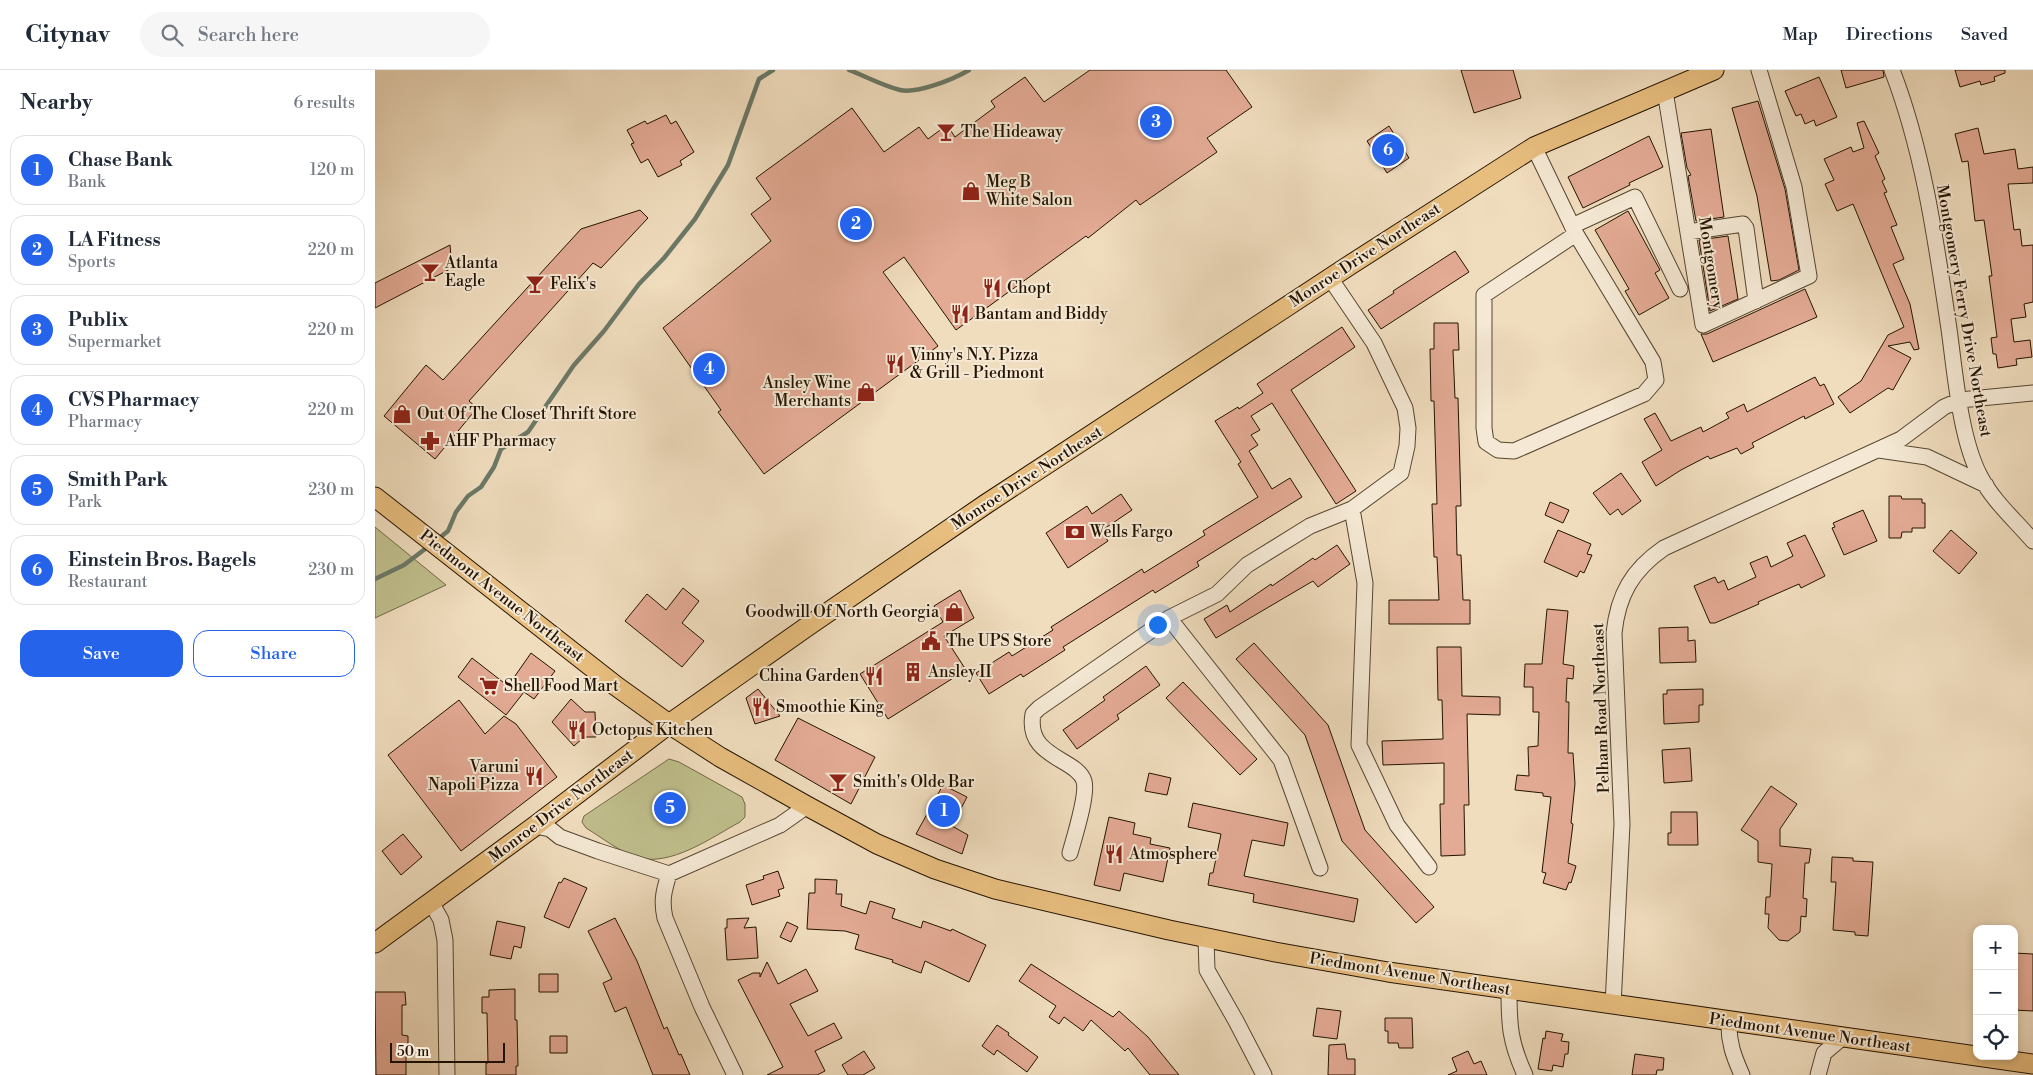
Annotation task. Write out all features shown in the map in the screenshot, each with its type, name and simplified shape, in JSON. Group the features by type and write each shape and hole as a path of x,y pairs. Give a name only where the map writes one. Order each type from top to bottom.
{"main road":[{"name":"Monroe Drive Northeast","path":"375,943 535,826 669,724 931,541 1330,278 1534,147 1714,70"},
{"name":"Piedmont Avenue Northeast","path":"375,497 476,574 616,686 669,724 720,757 807,806 877,844 935,869 995,889 1206,938 1387,972 2033,1064"}],"street":[{"name":"Montgomery","path":"1665,91 1703,325 1809,276 1794,187 1759,70"},
{"name":"Montgomery Ferry Drive Northeast","path":"1892,70 1922,171 1936,240 1960,400 1971,457 1995,498 2033,541"},
{"path":"1534,147 1574,230 1653,362 1656,380 1644,394 1514,451 1498,450 1486,442 1484,428 1484,295 1574,230 1635,197 1680,289"},
{"path":"1688,232 1743,224 1746,228 1756,301"},
{"path":"1070,853 1084,794 1084,781 1080,774 1051,755 1039,741 1033,731 1033,714 1169,618 1217,594 1247,565 1310,526 1352,509 1401,473 1408,428 1405,408 1374,343 1330,278"},
{"path":"1960,400 2033,393"},
{"name":"Pelham Road Northeast","path":"1613,1005 1622,824 1614,633 1616,613 1623,593 1640,568 1664,548 1901,439 1945,407 1960,400"},
{"path":"1879,450 1927,457 1986,485"},
{"path":"1352,509 1365,583 1359,745 1397,825 1429,867"},
{"path":"1169,618 1281,760 1320,868"},
{"path":"535,826 550,829 560,837 597,851 669,874 781,825 807,806"},
{"path":"669,874 663,895 662,906 665,918 702,1007 735,1075"},
{"path":"431,902 441,920 445,940 447,1075"},
{"path":"1206,938 1207,970 1264,1075"},
{"path":"1509,990 1508,1023 1515,1053 1525,1075"},
{"path":"1729,1021 1728,1036 1731,1050 1742,1075"},
{"path":"1818,1075 1824,1053 1843,1038"}],"shaded area":[{"path":"375,527 446,585 375,618"},
{"path":"669,759 679,762 742,797 745,804 745,817 740,822 704,843 676,855 649,859 636,857 624,852 586,828 582,822 584,816"}],"building":[{"path":"1090,70 1226,70 1252,107 1207,138 1217,152 1140,205 1136,200 1088,238 1086,236 956,330 904,257 883,272 938,346 764,474 718,412 721,410 663,328 771,241 751,214 771,199 756,178 852,108 884,152 919,127 928,139 947,125 955,137 995,107 991,101 1025,77 1044,102"},
{"path":"1461,70 1513,70 1521,98 1474,113"},
{"path":"1841,70 1883,70 1884,77 1846,88"},
{"path":"1955,70 2005,70 2005,73 1994,77 1995,81 1981,85 1980,81 1960,87"},
{"path":"1819,77 1837,117 1816,126 1814,120 1805,124 1801,114 1796,116 1785,91"},
{"path":"1758,101 1785,189 1799,270 1779,280 1771,281 1757,196 1732,108"},
{"path":"666,115 671,124 676,121 694,152 680,161 682,165 658,177 648,159 641,163 631,144 634,143 627,130 645,121 647,124"},
{"path":"1864,121 1879,153 1875,156 1885,179 1882,181 1887,192 1884,193 1897,225 1891,227 1904,259 1893,264 1910,304 1919,349 1914,350 1910,342 1888,346 1911,358 1893,390 1888,388 1850,413 1838,397 1861,381 1888,335 1904,327 1853,204 1837,211 1825,184 1834,180 1824,159 1851,147 1853,152 1864,148 1857,123"},
{"path":"1389,126 1409,158 1387,173 1367,141"},
{"path":"1978,128 1984,154 2015,149 2018,169 2033,167 2033,183 2008,184 2014,230 2020,229 2022,246 2033,245 2033,302 2024,304 2026,317 2011,319 2014,342 2030,340 2032,357 2016,359 2017,365 1998,368 1996,354 1993,354 1991,338 1997,337 1989,276 1992,276 1984,220 1975,221 1968,161 1962,162 1955,134"},
{"path":"1711,129 1724,217 1696,221 1688,176 1691,175 1687,168 1681,133"},
{"path":"1649,136 1663,167 1583,208 1568,177"},
{"path":"640,210 648,218 601,268 593,263 469,401 477,408 435,459 384,416 426,365 443,380 581,229"},
{"path":"1628,211 1660,270 1655,273 1669,298 1639,315 1625,291 1629,289 1595,230"},
{"path":"1728,236 1738,299 1710,311 1699,240"},
{"path":"450,245 452,268 375,308 375,283"},
{"path":"1455,251 1469,272 1381,329 1368,310 1394,293 1393,291"},
{"path":"1805,289 1817,317 1713,362 1701,334 1707,334"},
{"path":"1434,323 1458,323 1459,350 1453,350 1455,398 1458,398 1461,506 1456,506 1457,555 1461,555 1463,600 1470,600 1470,624 1389,624 1389,600 1439,600 1437,557 1434,557 1432,504 1437,504 1434,401 1431,401 1430,349 1434,349"},
{"path":"1342,327 1355,347 1291,390 1356,491 1336,504 1272,403 1251,416 1260,430 1251,435 1258,445 1249,451 1272,489 1290,478 1302,497 1197,562 1199,566 1155,593 1153,590 1063,647 1065,650 1023,677 1021,674 989,694 976,673 1009,652 1012,656 1053,630 1051,627 1142,569 1144,573 1205,535 1203,531 1258,497 1238,464 1241,462 1215,421 1238,407 1239,409 1263,393 1257,384"},
{"path":"1815,377 1820,386 1824,384 1834,404 1805,419 1804,416 1752,443 1754,447 1741,454 1737,448 1710,459 1708,456 1656,486 1642,462 1662,450 1644,419 1655,413 1671,441 1701,427 1703,432 1729,418 1726,413 1744,404 1747,412"},
{"path":"1621,473 1641,501 1622,515 1618,509 1610,515 1593,493"},
{"name":"Wells Fargo","path":"1121,494 1132,510 1101,531 1108,541 1068,568 1046,533 1087,506 1092,514"},
{"path":"1889,496 1901,496 1902,499 1922,499 1922,503 1925,503 1925,528 1912,528 1912,532 1902,532 1901,538 1889,538"},
{"path":"1550,502 1569,510 1563,523 1545,515"},
{"path":"1863,510 1877,541 1844,555 1832,528 1835,527 1833,523"},
{"path":"1558,530 1591,544 1587,554 1592,555 1584,573 1580,571 1577,577 1544,562"},
{"path":"1951,530 1977,553 1959,574 1933,551"},
{"path":"1805,535 1825,576 1801,588 1799,584 1758,602 1759,604 1715,623 1710,623 1694,586 1715,577 1718,583 1724,580 1728,590 1756,577 1750,563 1767,556 1771,567 1793,556 1787,543"},
{"path":"1337,545 1350,564 1318,587 1313,581 1216,638 1204,619 1227,605 1230,612 1271,584 1272,586 1313,558 1315,560"},
{"path":"683,588 699,601 682,623 704,641 682,667 625,621 647,594 666,610"},
{"name":"Ansley II","path":"960,590 974,618 944,636 966,670 888,719 860,674 943,622 934,606"},
{"path":"1547,609 1568,611 1563,664 1574,666 1573,679 1567,678 1566,702 1569,702 1568,753 1573,753 1575,784 1571,823 1573,824 1568,863 1576,866 1571,883 1569,882 1566,890 1543,883 1546,873 1542,872 1551,797 1543,796 1543,793 1515,790 1517,775 1529,776 1528,747 1538,746 1539,712 1533,712 1533,687 1524,687 1525,664 1542,664"},
{"path":"1688,627 1688,641 1695,640 1696,662 1660,663 1659,628"},
{"path":"1254,643 1328,725 1365,830 1434,907 1416,923 1342,841 1305,735 1236,659"},
{"path":"1437,647 1461,647 1462,696 1500,697 1500,715 1467,714 1469,805 1464,805 1465,855 1441,856 1440,804 1444,804 1444,763 1383,765 1382,741 1443,739 1442,700 1438,700"},
{"path":"531,653 555,671 534,699 524,692 506,715 458,677 472,658 508,686"},
{"path":"1146,666 1160,685 1117,715 1119,719 1077,749 1063,730 1105,700 1103,697"},
{"path":"1183,682 1257,759 1240,775 1166,698"},
{"name":"Smoothie King","path":"758,689 780,716 755,724 746,698"},
{"path":"1703,689 1703,705 1699,705 1699,722 1664,724 1663,694 1667,694 1667,690"},
{"name":"Octopus Kitchen","path":"571,699 585,712 595,712 596,737 584,737 574,746 552,722"},
{"path":"459,700 485,734 504,716 516,724 557,777 461,851 388,755"},
{"name":"Smith's Olde Bar","path":"798,718 875,757 851,804 775,760"},
{"path":"1690,748 1692,781 1664,783 1662,750"},
{"path":"1149,773 1171,778 1167,795 1145,791"},
{"path":"943,785 967,797 952,826 968,835 962,854 916,834"},
{"path":"1771,786 1797,804 1780,829 1780,846 1811,849 1809,863 1805,863 1803,898 1807,899 1806,917 1801,916 1800,932 1788,941 1779,940 1768,928 1769,914 1765,914 1766,897 1770,897 1772,864 1758,862 1758,841 1741,830"},
{"path":"1193,803 1288,823 1284,846 1252,840 1244,876 1358,899 1354,922 1253,902 1254,894 1208,885 1210,873 1213,873 1221,834 1188,827"},
{"path":"1671,812 1697,812 1698,845 1668,845 1668,833 1671,833"},
{"path":"1109,817 1135,823 1133,834 1151,838 1150,844 1170,848 1163,882 1124,873 1120,891 1094,885"},
{"path":"403,834 422,857 401,875 382,851"},
{"path":"1832,857 1853,858 1853,861 1873,862 1868,936 1855,935 1855,932 1833,930 1836,882 1831,882"},
{"path":"778,871 784,888 778,890 780,896 752,905 746,885 764,879 763,876"},
{"path":"564,878 587,888 569,928 544,917 559,882 561,883"},
{"path":"815,879 837,880 836,894 842,894 841,906 866,914 870,901 895,909 892,918 921,928 923,921 951,931 952,929 986,945 969,982 925,961 921,973 892,962 893,960 855,949 859,935 845,931 807,929 809,893 815,893"},
{"path":"615,918 637,961 664,1029 667,1027 690,1075 653,1075 626,1007 615,1012 603,983 612,979 588,931"},
{"path":"749,918 744,928 756,927 758,958 727,960 725,928 727,928 727,919"},
{"path":"497,921 525,927 521,948 514,946 511,959 490,955"},
{"path":"787,922 798,927 791,942 780,937"},
{"path":"2018,953 2033,954 2033,1011 2018,1010"},
{"path":"767,962 778,984 806,969 818,991 790,1004 808,1036 834,1023 842,1038 815,1051 825,1071 817,1075 767,1075 783,1067 738,980 753,973 760,973 760,977"},
{"path":"1031,964 1113,1017 1119,1011 1148,1037 1179,1075 1150,1075 1128,1048 1125,1051 1091,1020 1083,1031 1064,1017 1059,1024 1049,1017 1056,1006 1019,981"},
{"path":"539,974 558,974 558,992 539,992"},
{"path":"515,989 518,1066 516,1066 516,1075 486,1075 486,1063 488,1063 487,1013 482,1013 482,997 489,997 489,990"},
{"path":"375,992 405,992 406,1005 402,1005 402,1035 408,1036 406,1075 376,1075"},
{"path":"1317,1008 1341,1011 1337,1039 1313,1036"},
{"path":"1385,1018 1412,1018 1413,1048 1399,1048 1398,1043 1388,1043 1388,1031 1385,1031"},
{"path":"997,1025 1038,1057 1027,1072 997,1050 994,1055 982,1046"},
{"path":"1546,1031 1563,1034 1561,1041 1569,1042 1568,1054 1565,1054 1563,1067 1553,1065 1552,1071 1538,1069"},
{"path":"550,1036 567,1036 567,1053 550,1053"},
{"path":"1345,1044 1347,1059 1355,1059 1355,1075 1328,1075 1329,1045"},
{"path":"864,1051 875,1068 863,1075 848,1075 842,1065"},
{"path":"1468,1051 1474,1064 1481,1061 1487,1075 1448,1075 1457,1071 1452,1058"},
{"path":"1635,1054 1664,1058 1663,1070 1657,1070 1656,1075 1632,1075"}],"waterway":[{"path":"437,540 448,531 456,512 468,496 481,487 494,467 501,449 528,432 574,365 604,331 639,284 664,258 695,219 728,165 759,79 773,70"},
{"path":"849,70 887,86 907,91 935,85 969,70"},
{"path":"375,579 404,565 429,546"}],"place":[{"name":"Publix","path":"1156,122"},
{"name":"The Hideaway","path":"946,132"},
{"name":"Einstein Bros. Bagels","path":"1388,150"},
{"name":"Meg B White Salon","path":"971,191"},
{"name":"LA Fitness","path":"856,224"},
{"name":"Atlanta Eagle","path":"430,272"},
{"name":"Felix's","path":"535,284"},
{"name":"Chopt","path":"992,288"},
{"name":"Bantam and Biddy","path":"960,314"},
{"name":"Vinny's N.Y. Pizza & Grill - Piedmont","path":"895,364"},
{"name":"CVS Pharmacy","path":"709,369"},
{"name":"Ansley Wine Merchants","path":"866,392"},
{"name":"Out Of The Closet Thrift Store","path":"402,414"},
{"name":"AHF Pharmacy","path":"430,441"},
{"name":"Wells Fargo","path":"1075,532"},
{"name":"Goodwill Of North Georgia","path":"954,612"},
{"name":"The UPS Store","path":"931,641"},
{"name":"Ansley II","path":"913,672"},
{"name":"China Garden","path":"874,676"},
{"name":"Shell Food Mart","path":"489,686"},
{"name":"Smoothie King","path":"761,707"},
{"name":"Octopus Kitchen","path":"577,730"},
{"name":"Varuni Napoli Pizza","path":"534,776"},
{"name":"Smith's Olde Bar","path":"838,782"},
{"name":"Smith Park","path":"670,808"},
{"name":"Chase Bank","path":"944,811"},
{"name":"Atmosphere","path":"1114,854"}]}
